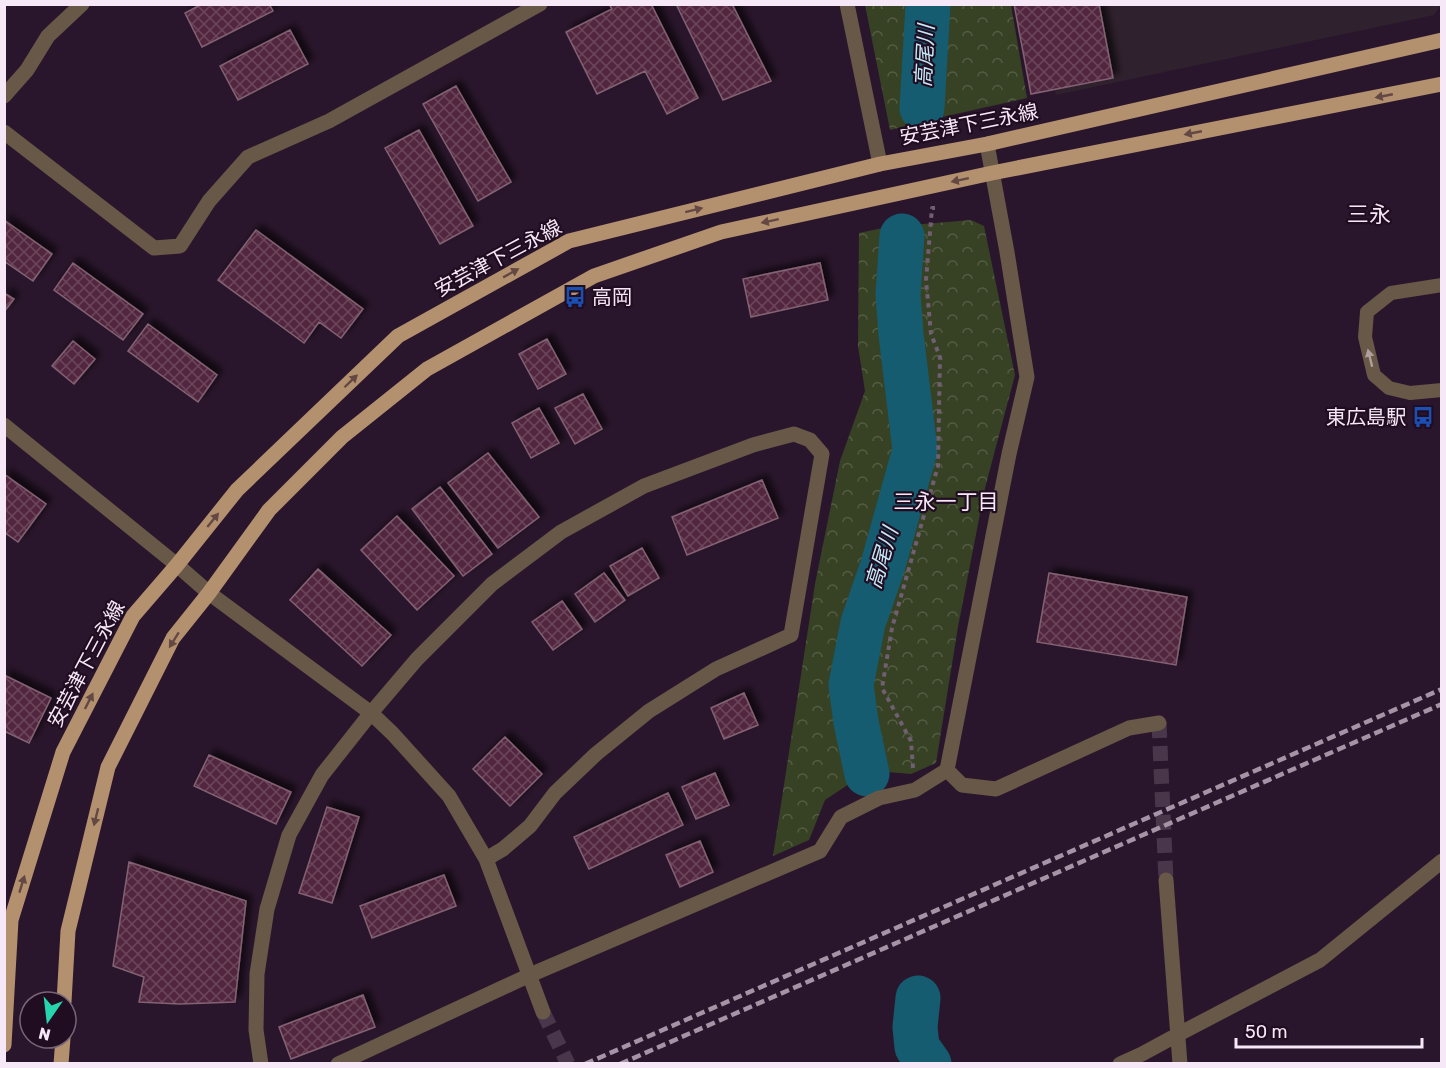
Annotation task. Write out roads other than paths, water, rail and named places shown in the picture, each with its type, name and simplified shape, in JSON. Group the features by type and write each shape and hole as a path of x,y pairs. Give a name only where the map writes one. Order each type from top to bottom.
{"main road":[{"name":"安芸津下三永線","path":"4,1045 11,920 63,752 133,616 237,490 398,336 569,241 880,164 987,144 1442,40"},
{"path":"65,990 68,931 108,767 173,638 269,510 342,437 427,369 594,276 721,232 992,173 1442,84"}],"street":[{"path":"4,96 27,70 48,36 82,4"},
{"path":"4,132 154,248 180,246 209,201 248,157 329,121 540,4"},
{"path":"847,4 880,164"},
{"path":"338,1064 530,975 820,851 840,817 879,798 915,790 947,770 1006,465 1027,377 987,144"},
{"path":"4,425 209,593 371,713 393,734 449,795 486,859 543,1012"},
{"path":"261,1064 256,1029 257,974 267,909 289,835 322,775 417,659 492,584 561,532 644,486 753,445 794,434 810,440 822,454 791,635 716,669 649,711 596,753 555,793 530,826 503,849 486,859"},
{"path":"947,770 962,785 996,789 1129,728 1159,723"},
{"path":"1120,1064 1320,960 1442,861"},
{"path":"1166,880 1180,1064"}],"lane":[{"path":"1442,285 1391,293 1367,312 1365,337 1374,375 1389,388 1410,393 1442,390"}],"waterway":[{"name":"高尾川","path":"922,108 928,4"},
{"name":"高尾川","path":"867,774 851,685 863,623 883,565 915,450 898,295 902,236"},
{"name":"高尾川","path":"918,998 915,1027 917,1047 929,1064"}],"tunnel":[{"path":"1159,723 1166,880"},
{"path":"543,1012 568,1064"}],"railway":[{"path":"585,1064 1442,689"},
{"path":"620,1064 1442,704"}],"place":[{"name":"高岡","path":"575,297"},
{"name":"東広島駅","path":"1423,417"}],"district":[{"name":"三永","path":"1369,214"},
{"name":"三永一丁目","path":"946,502"}]}
